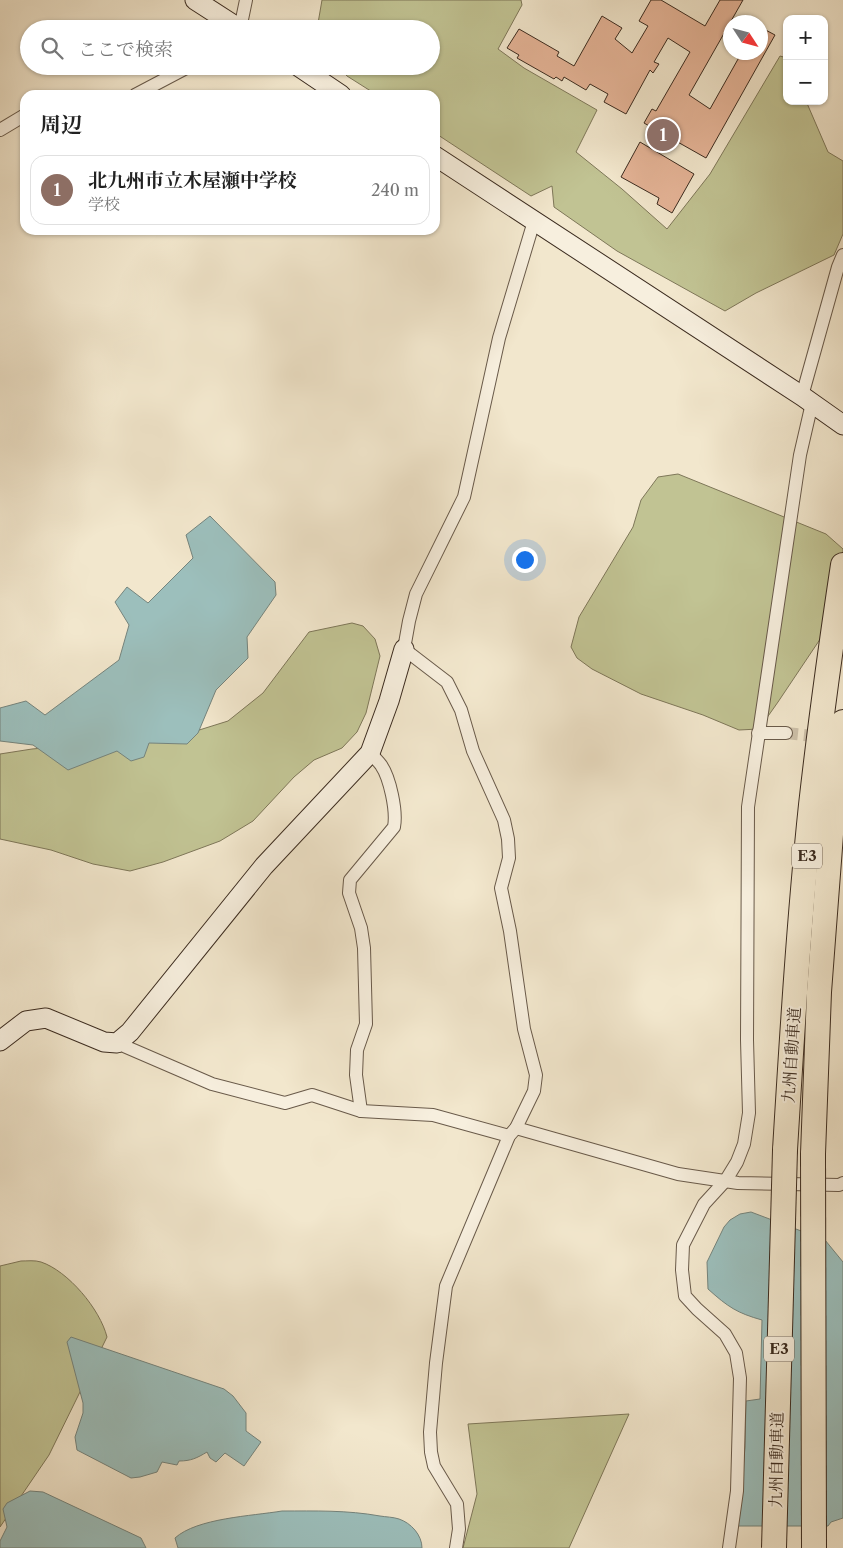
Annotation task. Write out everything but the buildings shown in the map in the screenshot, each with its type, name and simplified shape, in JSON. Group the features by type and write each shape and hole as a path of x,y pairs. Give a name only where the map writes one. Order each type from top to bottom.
{"highway":[{"name":"九州自動車道","path":"774,1548 784,1150 795,992 811,806 831,641 843,565"},
{"name":"九州自動車道","path":"814,1548 813,1154 820,982 833,808 843,722"}],"street":[{"path":"195,0 226,20"},
{"path":"242,20 246,0"},
{"path":"144,90 173,75"},
{"path":"312,75 334,90"},
{"path":"0,130 20,118"},
{"path":"440,159 843,425"},
{"path":"117,1043 139,1022 264,866 370,753 389,701 404,649 408,620 416,594 464,496 499,338 534,221"},
{"path":"729,1548 737,1492 740,1378 736,1353 725,1334 685,1296 682,1270 683,1244 704,1204 726,1180 737,1162 744,1144 750,1113 747,1040 748,808 807,400 838,267 843,254"},
{"path":"404,649 447,682 460,710 473,751 504,820 508,839 508,858 501,888 510,931 524,1029 536,1075 534,1091 512,1132 446,1286 436,1363 430,1432 434,1466 457,1504 459,1529 456,1548"},
{"path":"758,733 786,733"},
{"path":"361,1111 356,1075 357,1050 366,1024 364,948 361,928 349,893 350,880 394,826 396,816 393,799 382,766 370,753"},
{"path":"0,1041 26,1021 46,1018 104,1042 117,1043 212,1084 285,1104 312,1094 361,1111 433,1115 512,1132 678,1174 738,1183 839,1185 843,1183"}],"green space":[{"path":"322,0 521,0 522,5 498,49 524,68 597,110 576,152 667,229 710,174 780,56 783,57 783,105 808,105 828,152 843,161 843,234 834,255 756,293 725,311 617,251 554,207 552,186 531,196 440,136 440,90 369,90 346,75 440,75 440,20 319,20"},
{"path":"678,474 826,534 843,549 843,605 759,729 739,730 703,715 641,694 592,669 577,658 571,647 579,617 633,527 641,500 658,477"},
{"path":"352,623 363,626 375,639 380,656 366,713 357,732 342,748 314,760 294,777 253,821 220,841 163,862 130,871 93,864 51,850 0,839 0,754 32,749 180,736 228,721 263,693 309,632"},
{"path":"21,1261 41,1262 72,1282 82,1292 98,1315 107,1337 49,1455 0,1527 0,1266"},
{"path":"629,1414 569,1548 463,1548 477,1494 468,1424"}],"water":[{"path":"210,516 275,582 276,595 247,637 248,658 216,690 198,733 187,744 149,743 144,757 131,761 117,751 68,770 33,745 0,741 0,708 26,701 45,715 119,660 129,625 115,602 127,587 148,603 193,558 186,535"},
{"path":"751,1212 825,1240 843,1262 843,1518 831,1522 828,1526 738,1526 745,1447 746,1401 760,1399 762,1320 733,1309 708,1289 707,1262 724,1227 730,1220 740,1214"},
{"path":"71,1337 224,1389 233,1396 246,1413 246,1431 261,1442 244,1466 225,1453 216,1462 210,1458 207,1452 194,1459 179,1461 177,1465 162,1462 157,1472 131,1478 77,1450 75,1437 83,1413 83,1403 67,1342"},
{"path":"30,1491 43,1492 141,1538 146,1548 0,1548 0,1541 7,1527 3,1509 7,1503"},
{"path":"282,1511 343,1512 397,1518 408,1523 415,1530 422,1543 422,1548 178,1548 175,1538 197,1526 225,1519"}],"tunnel":[{"path":"786,733 823,737"}],"place":[{"name":"北九州市立木屋瀬中学校","path":"663,135"}]}
